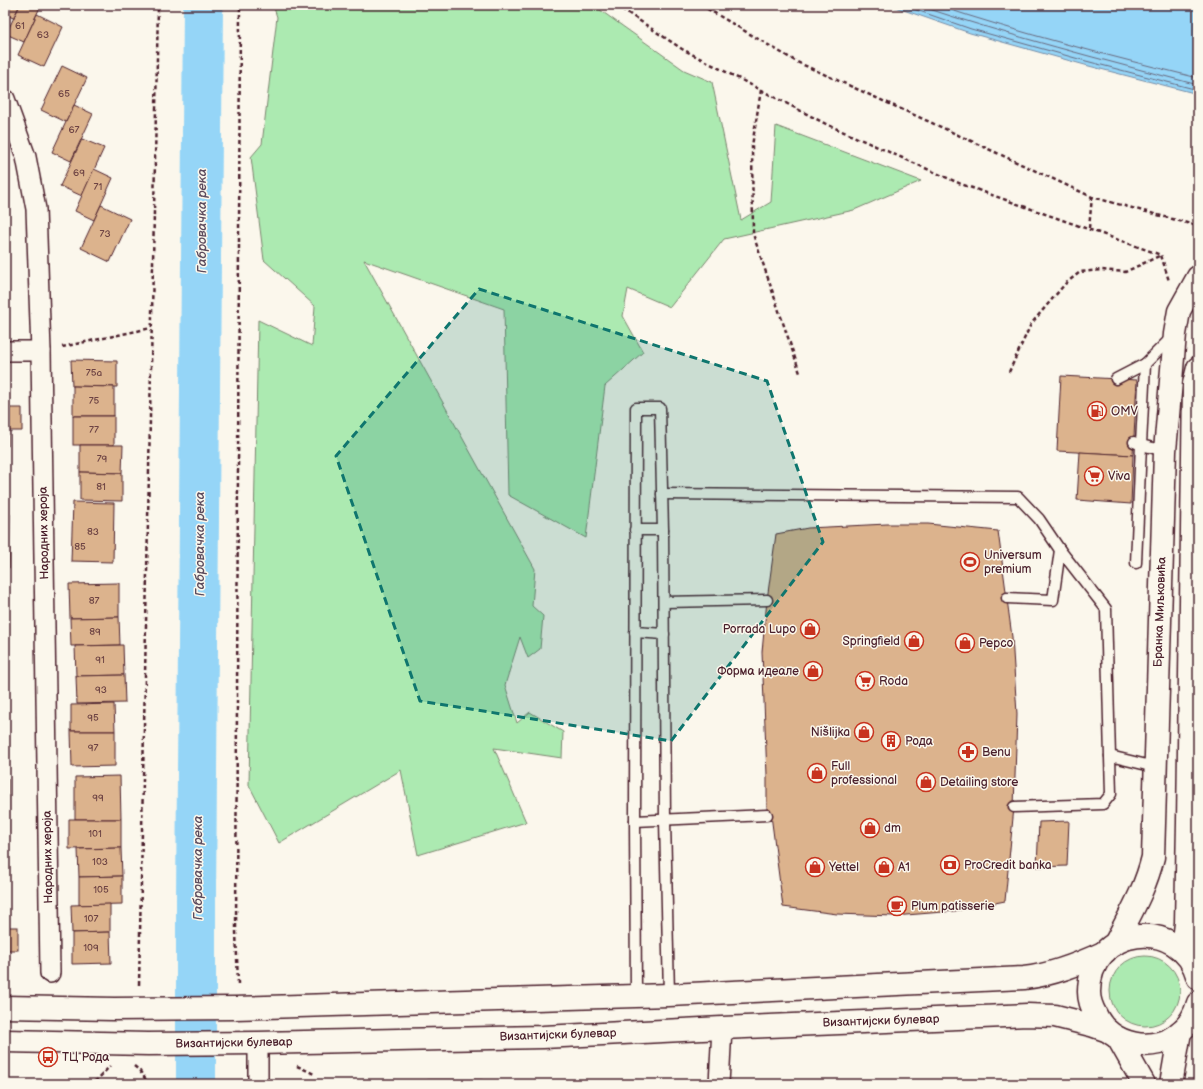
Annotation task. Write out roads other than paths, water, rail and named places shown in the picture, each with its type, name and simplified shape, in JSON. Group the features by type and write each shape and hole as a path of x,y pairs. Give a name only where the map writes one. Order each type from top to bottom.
{"street":[{"name":"Народних хероја","path":"5,99 26,157 36,210 41,351 50,973"},
{"name":"Бранка Миљковића","path":"1113,1035 1098,1020 1092,1006 1089,992 1091,978 1096,964 1110,948 1140,896 1148,878 1153,858 1165,451 1175,334 1179,311 1198,277"},
{"path":"5,351 41,351"},
{"path":"1197,380 1193,814 1186,923 1190,956 1198,978"},
{"path":"5,1007 148,1009 235,1008 669,995 1039,976 1063,970 1132,936 1150,935 1167,940 1190,956"},
{"path":"1171,1084 1189,1026 1198,1003"},
{"name":"Византијски булевар","path":"5,1042 148,1044 258,1043 543,1037 1027,1015 1055,1016 1091,1025 1134,1044 1150,1045 1166,1041 1189,1026"},
{"path":"719,1084 722,1028"},
{"path":"1113,1035 1144,1084"},
{"path":"258,1043 258,1084"}],"lane":[{"path":"1116,378 1145,364 1175,334"},
{"path":"1136,563 1137,443 1145,364"},
{"path":"636,995 634,821 636,408 660,408 664,530 665,820 669,995"},
{"path":"1137,443 1165,451"},
{"path":"662,494 1018,497 1039,519 1060,550 1106,610 1111,794 1103,804 1014,807"},
{"path":"635,530 664,530"},
{"path":"1007,598 1053,600 1060,550"},
{"path":"664,602 767,600"},
{"path":"635,632 664,634"},
{"path":"1110,756 1155,766"},
{"path":"634,821 767,815"}],"water":[{"path":"889,5 1198,5 1198,94 970,33"}],"waterway":[{"name":"Габровачка река","path":"196,1084 203,5"}],"place":[{"name":"OMV","path":"1097,411"},
{"name":"Viva","path":"1094,476"},
{"name":"Universum premium","path":"970,562"},
{"name":"Porrada Lupo","path":"810,629"},
{"name":"Springfield","path":"914,641"},
{"name":"Pepco","path":"965,643"},
{"name":"Форма идеале","path":"813,671"},
{"name":"Roda","path":"865,681"},
{"name":"Nišlijka","path":"864,732"},
{"name":"Рода","path":"891,741"},
{"name":"Benu","path":"968,752"},
{"name":"Full professional","path":"817,773"},
{"name":"Detailing store","path":"926,782"},
{"name":"dm","path":"870,828"},
{"name":"ProCredit banka","path":"950,865"},
{"name":"Yettel","path":"815,867"},
{"name":"A1","path":"884,867"},
{"name":"Plum patisserie","path":"897,906"},
{"name":"ТЦ Рода","path":"48,1057"}]}
